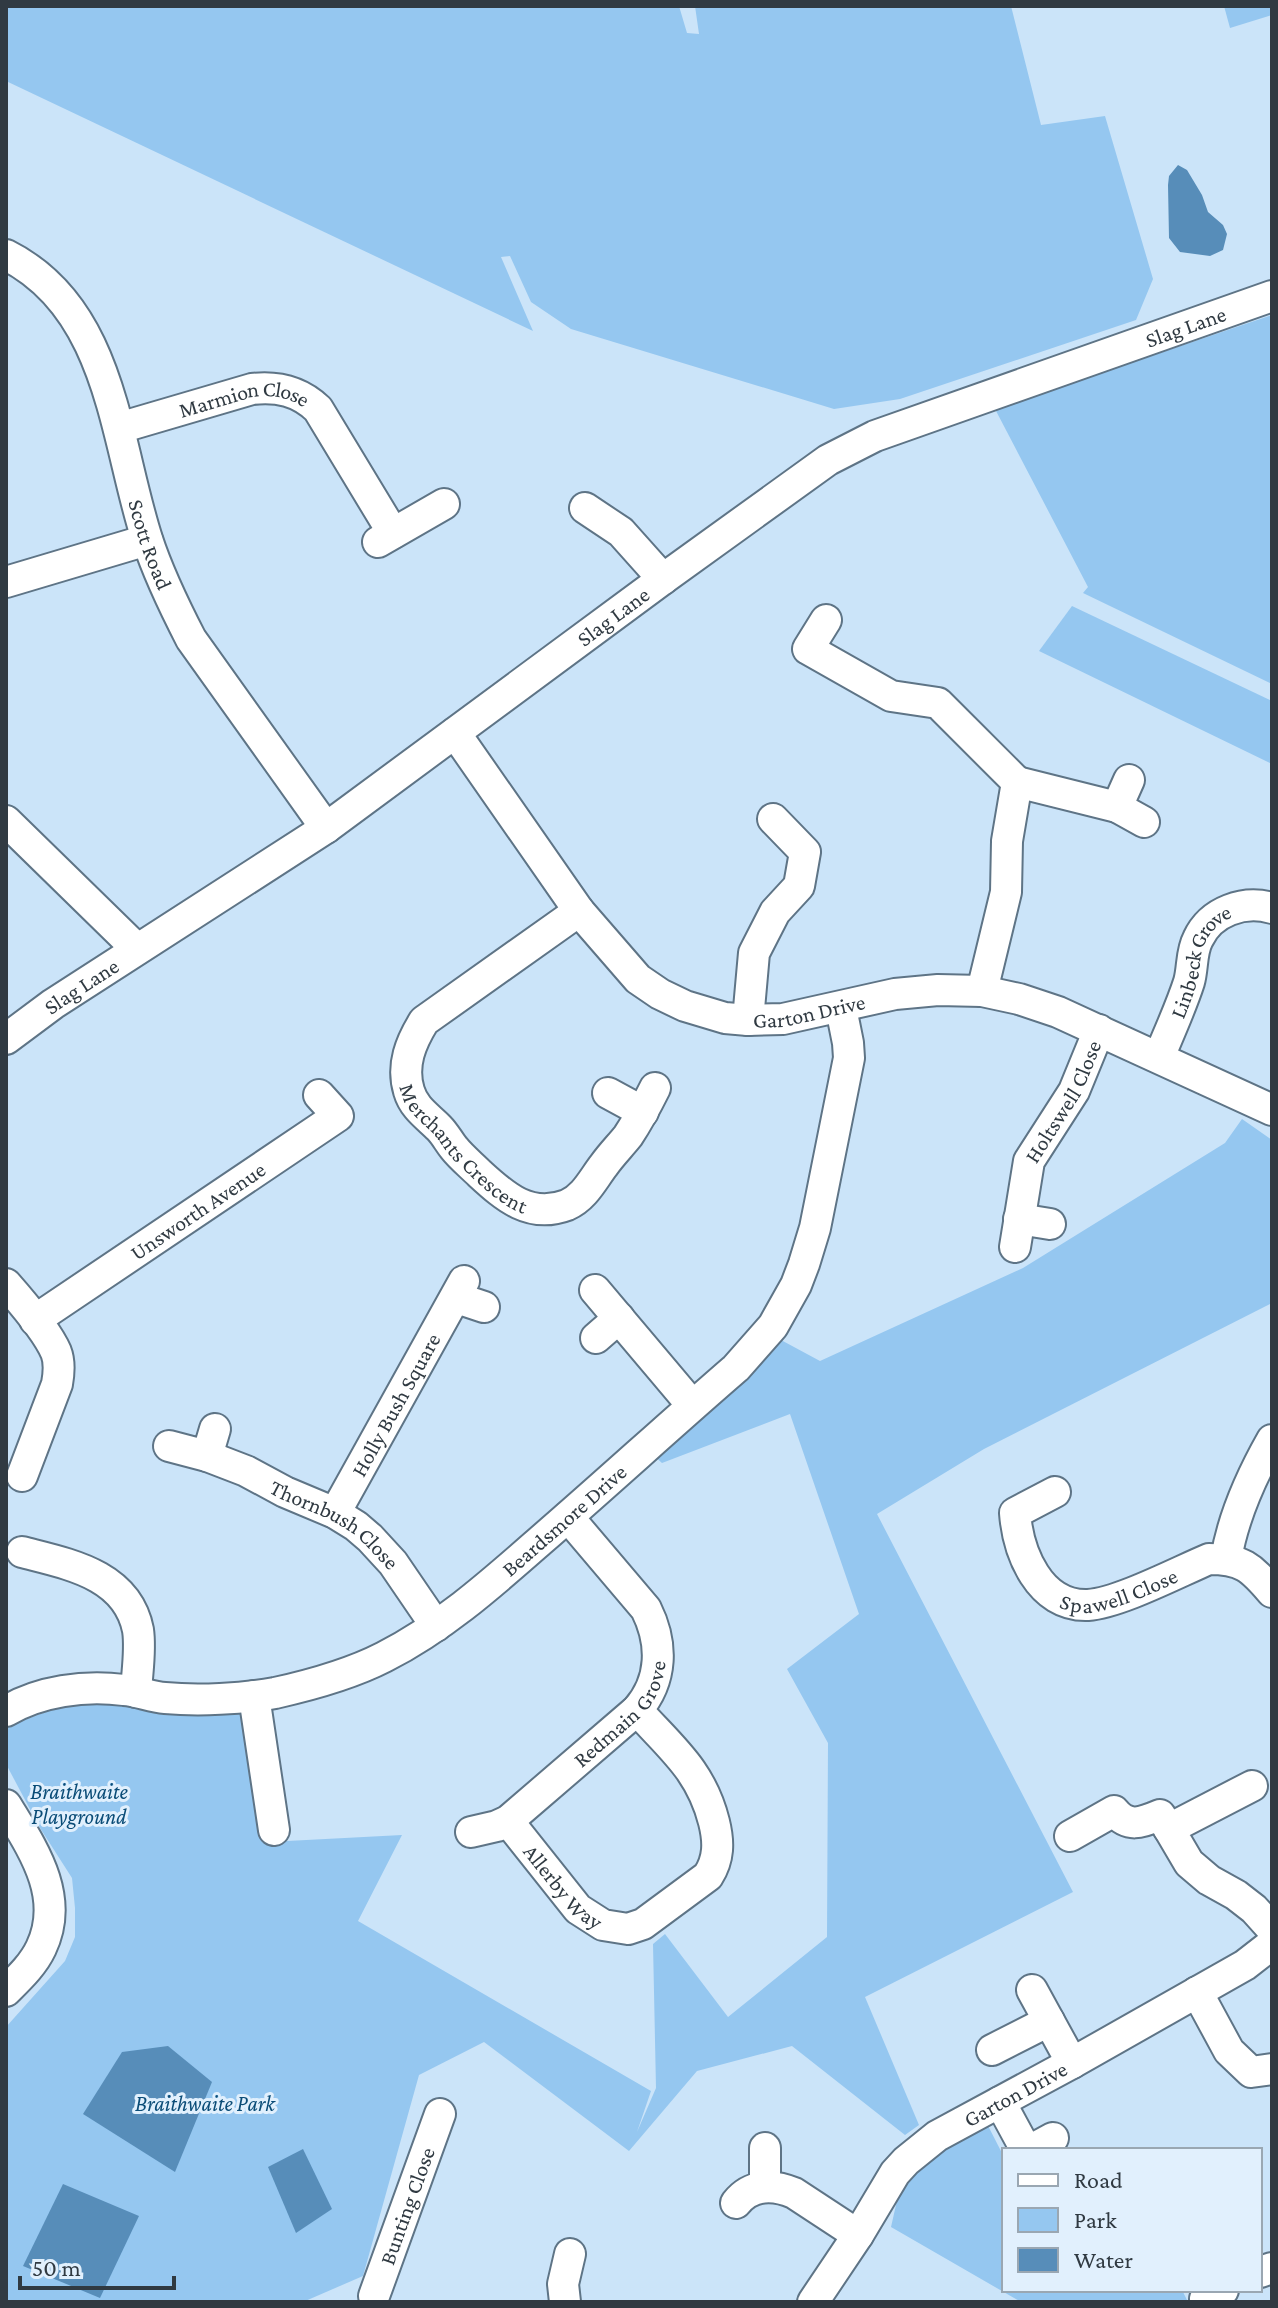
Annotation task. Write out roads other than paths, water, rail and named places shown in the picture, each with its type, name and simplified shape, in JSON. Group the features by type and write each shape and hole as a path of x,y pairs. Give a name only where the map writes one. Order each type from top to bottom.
{"street":[{"name":"Scott Road","path":"6,255 40,277 77,321 92,346 119,428 147,540 180,618 191,639 326,828"},
{"name":"Slag Lane","path":"6,1039 53,1004 326,828 828,460 875,436 1272,296"},
{"name":"Marmion Close","path":"119,428 252,389 293,392 318,409 386,538 444,504"},
{"path":"585,508 621,532 663,579"},
{"path":"6,582 147,540"},
{"path":"826,620 799,646 891,696 938,703 1017,782 1123,794 1144,822"},
{"name":"Garton Drive","path":"455,733 579,911 638,979 685,1006 748,1020 783,1019 895,994 938,990 982,991 1042,1006 1272,1110"},
{"path":"982,991 1006,892 1007,841 1017,782"},
{"path":"748,1020 754,953 775,912 799,886 817,856 773,819"},
{"path":"6,821 137,949"},
{"name":"Linbeck Grove","path":"1159,1057 1189,983 1198,938 1207,926 1232,908 1258,905 1272,908"},
{"name":"Merchants Crescent","path":"579,911 424,1021 413,1039 408,1057 408,1089 414,1103 440,1129 455,1150 504,1197 538,1209 569,1204 581,1196 627,1137 649,1100 608,1093"},
{"name":"Beardsmore Drive","path":"6,1711 21,1702 69,1691 122,1689 187,1699 254,1696 301,1686 384,1658 464,1607 736,1368 773,1326 804,1264 815,1228 849,1058 841,1008"},
{"name":"Holtswell Close","path":"1050,1224 1017,1233 1029,1161 1074,1091 1099,1030"},
{"name":"Unsworth Avenue","path":"35,1320 338,1116 319,1095"},
{"path":"6,1284 56,1352 60,1370 21,1455"},
{"path":"595,1290 692,1405"},
{"name":"Holly Bush Square","path":"335,1513 468,1295"},
{"path":"596,1338 619,1318"},
{"path":"1272,1440 1257,1466 1238,1513 1226,1559 1243,1563 1272,1592"},
{"name":"Thornbush Close","path":"169,1446 211,1443 246,1471 356,1526 381,1550 436,1626"},
{"name":"Spawell Close","path":"1055,1492 1011,1500 1020,1546 1035,1577 1045,1588 1073,1604 1108,1602 1209,1559 1226,1559"},
{"name":"Redmain Grove","path":"471,1832 508,1821 637,1710 646,1699 656,1676 658,1648 652,1621 639,1598 568,1517"},
{"path":"33,1562 83,1568 109,1583 124,1599 137,1628 136,1692"},
{"path":"254,1696 257,1788 274,1830"},
{"name":"Allerby Way","path":"508,1821 578,1909 603,1925 628,1929 643,1924 708,1876 714,1866 717,1843 716,1828 704,1789 689,1766 637,1710"},
{"path":"1169,1829 1252,1786"},
{"path":"6,1805 44,1873 50,1912 48,1931 41,1949 30,1966 6,1991"},
{"path":"1070,1836 1114,1811 1130,1823 1160,1815 1189,1863 1254,1909 1272,1929"},
{"name":"Garton Drive","path":"813,2302 890,2181 906,2161 937,2136 1245,1965 1272,1944"},
{"path":"1032,1990 1072,2063"},
{"path":"1197,1992 1229,2051 1258,2080"},
{"path":"992,2050 1049,2021"},
{"path":"1000,2102 1037,2146"},
{"name":"Bunting Close","path":"368,2300 440,2114"},
{"path":"765,2148 765,2187"},
{"path":"736,2203 748,2192 765,2187 784,2188 858,2235"},
{"path":"565,2302 563,2284 570,2254"}],"water":[{"path":"1178,165 1187,170 1208,212 1223,225 1227,234 1223,250 1210,256 1180,252 1169,238 1169,176"},
{"path":"168,2046 212,2082 175,2172 83,2114 122,2052"},
{"path":"303,2149 332,2209 296,2233 268,2167"},
{"path":"63,2184 139,2216 100,2298 23,2266"}],"park label":[{"name":"Braithwaite Playground","path":"79,1804"},
{"name":"Braithwaite Park","path":"205,2103"}]}
